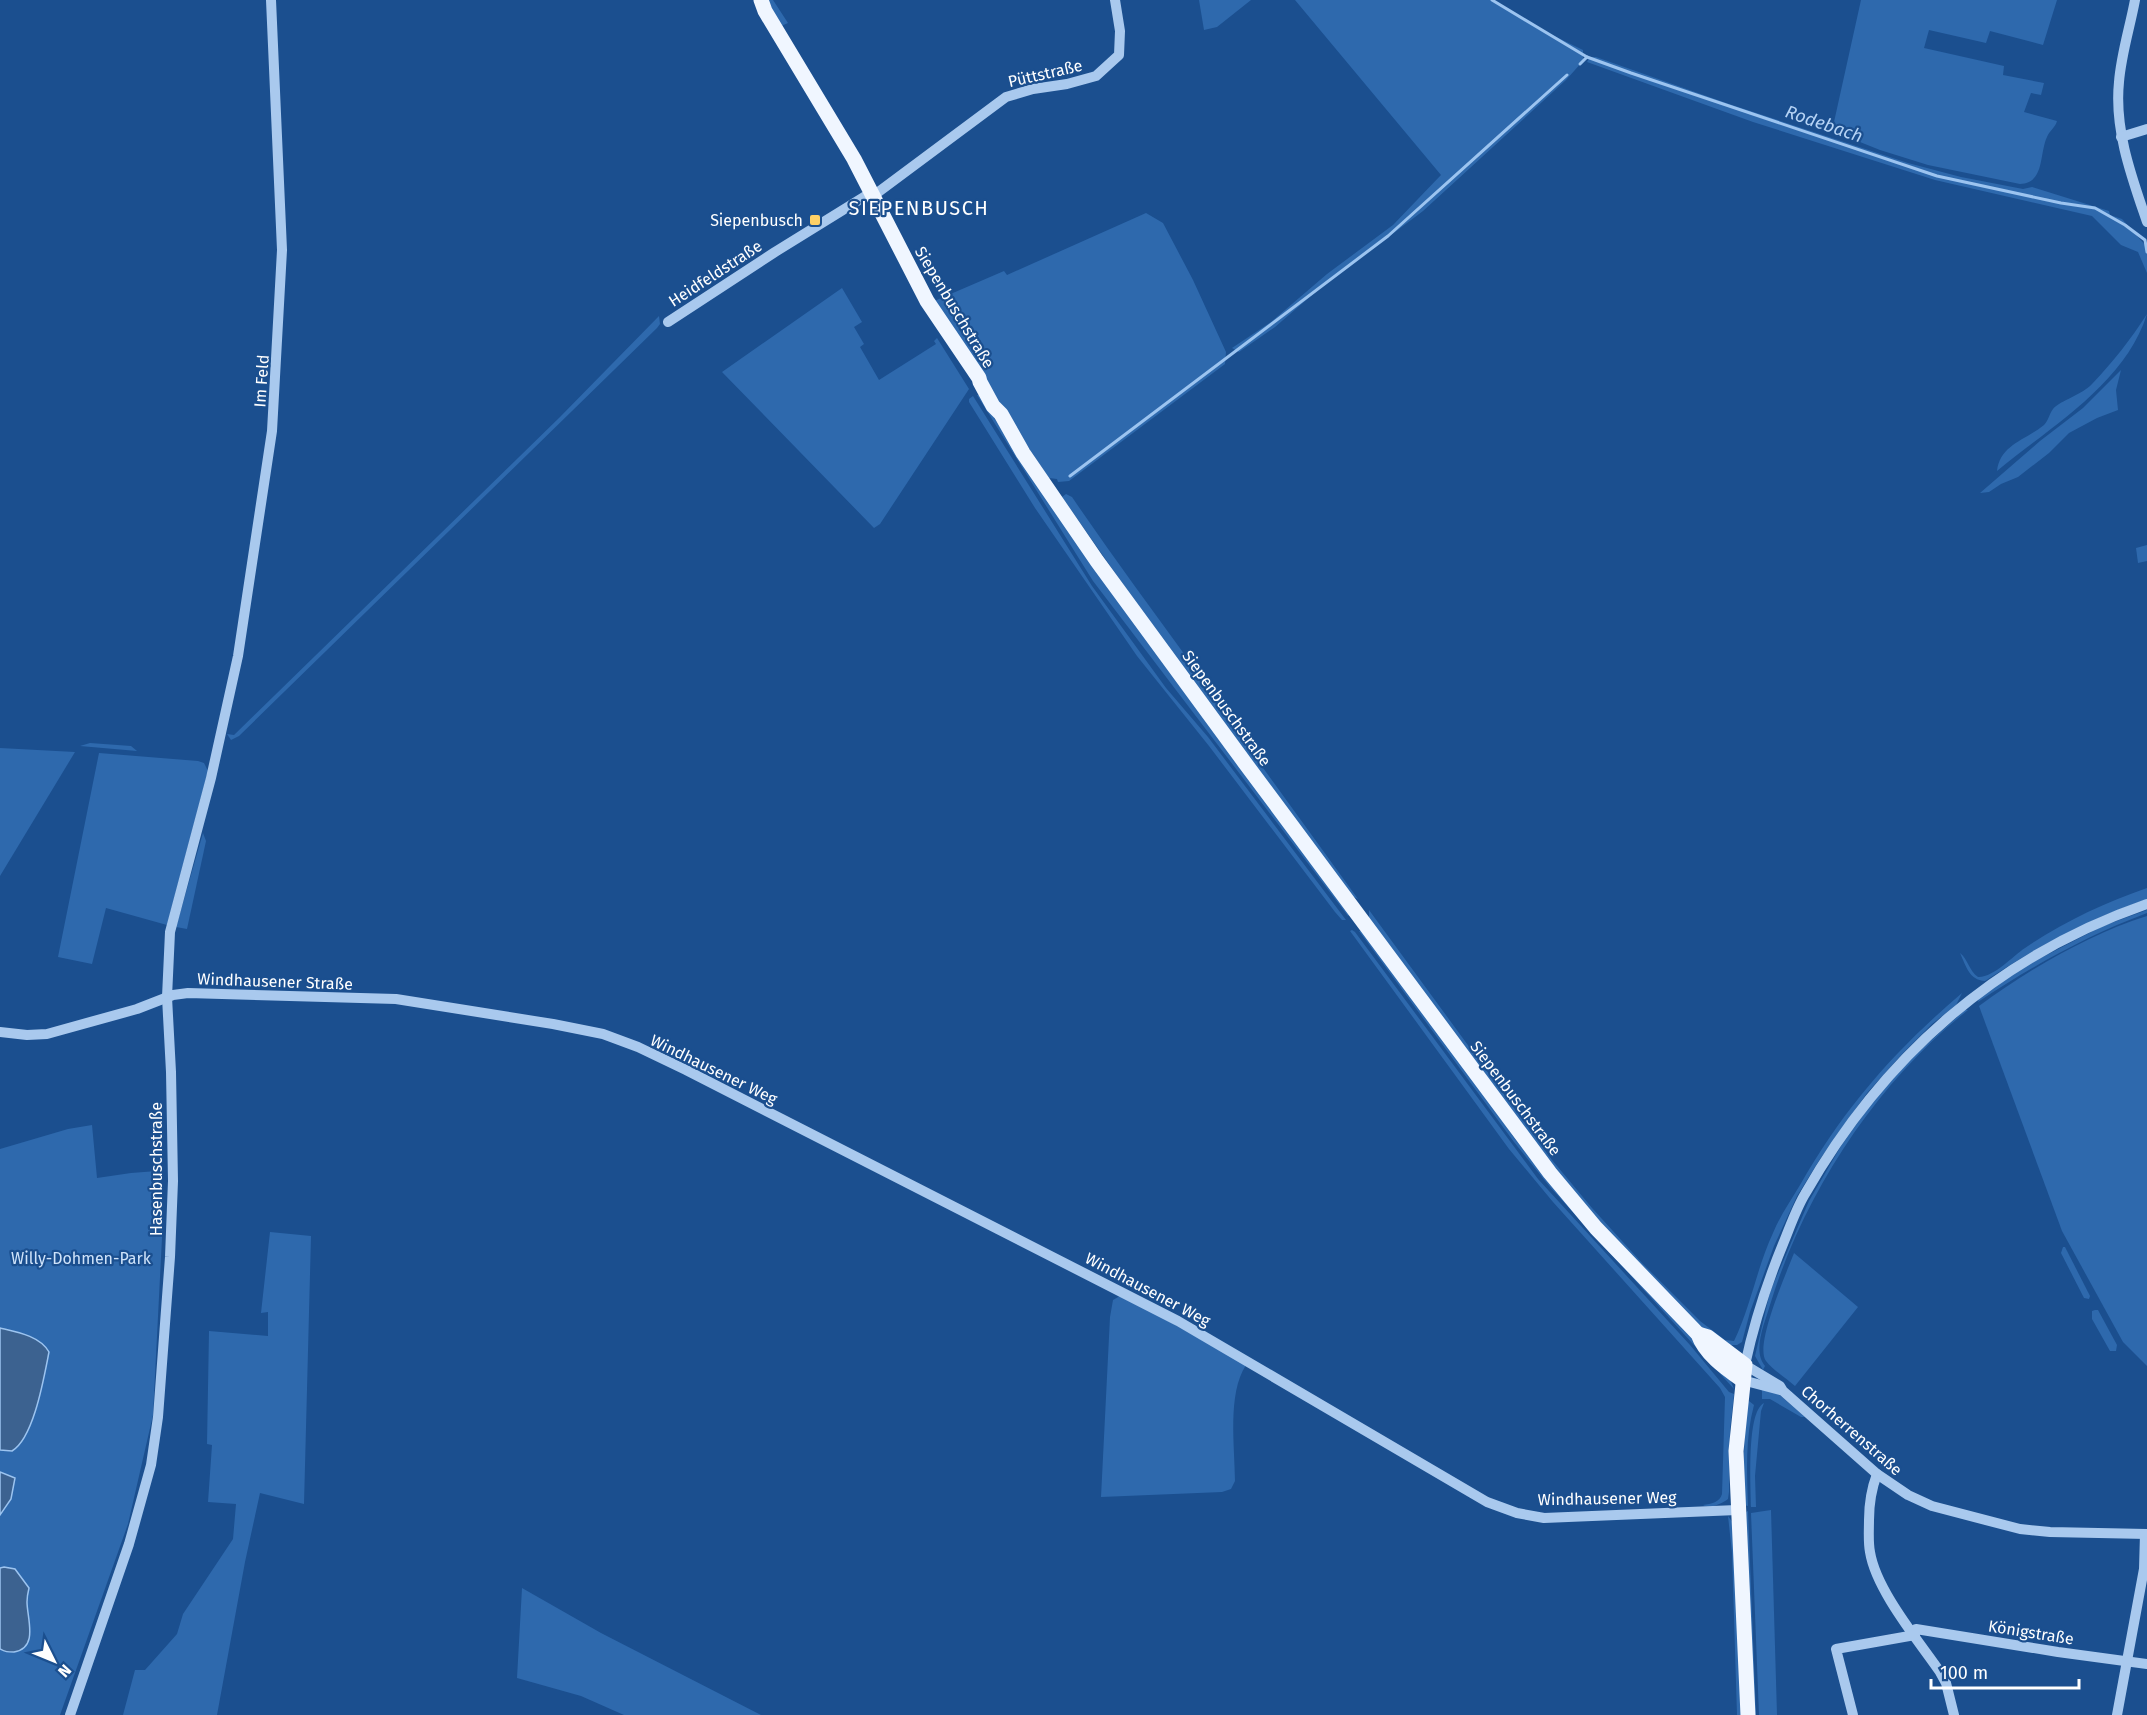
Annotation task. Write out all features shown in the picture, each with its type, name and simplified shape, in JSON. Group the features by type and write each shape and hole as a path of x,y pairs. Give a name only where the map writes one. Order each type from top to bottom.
{"main road":[{"name":"Siepenbuschstraße","path":"761,0 765,11 841,136 927,301 979,378 993,406 1001,414 1023,453 1097,561 1550,1173 1596,1228 1698,1334 1702,1345 1718,1361 1743,1372"},
{"path":"1743,1372 1736,1451 1748,1715"}],"street":[{"name":"Im Feld","path":"216,759 238,656 272,431 282,250 271,0"},
{"name":"Püttstraße","path":"872,194 1006,97 1033,89 1082,81 1101,73 1119,56 1120,32 1115,0"},
{"path":"2135,0 2119,82 2118,114 2121,137 2147,222"},
{"path":"2121,137 2147,129"},
{"name":"Heidfeldstraße","path":"668,322 774,252 872,194"},
{"name":"Hasenbuschstraße","path":"70,1715 129,1544 151,1465 156,1437 164,1352 173,1181 172,1079 167,998 170,932 216,759"},
{"path":"1743,1372 1766,1287 1795,1213 1804,1194 1836,1145 1877,1088 1929,1034 1993,982 2065,938 2147,904"},
{"name":"Windhausener Straße","path":"0,1032 27,1035 47,1034 137,1009 167,998 188,993 207,992 308,998 396,999 553,1024"},
{"name":"Windhausener Weg","path":"553,1024 603,1034 667,1061 1083,1271 1212,1340 1486,1503 1517,1513 1544,1518 1737,1510"},
{"name":"Chorherrenstraße","path":"1743,1372 1783,1391 1877,1474 1908,1495 1932,1506 2003,1526 2050,1532 2146,1534"},
{"path":"1877,1474 1869,1500 1870,1553 1882,1584 1946,1683 1954,1715"},
{"path":"2117,1715 2144,1569 2146,1534"},
{"name":"Königstraße","path":"1853,1715 1836,1649 1913,1633 1916,1629 2147,1664"}],"green space":[{"path":"768,0 773,0 788,23 779,27"},
{"path":"1199,0 1251,0 1217,27 1204,30"},
{"path":"1295,0 1494,0 1546,32 1583,50 1583,61 1566,80 1423,211 1319,289 1275,327 1239,352 1232,348 1271,322 1327,274 1393,225 1441,175"},
{"path":"1861,0 2057,0 2043,45 1990,31 1986,43 1929,30 1924,48 2004,66 2003,75 2044,83 2041,95 2031,93 2024,112 2057,121 2047,137 2040,166 2034,179 2020,184 1928,165 1880,150 1835,132 1834,122"},
{"path":"1590,57 1596,57 1908,163 1961,177 2023,189 2032,187 2109,211 2110,215 2122,219 2147,247 2147,273 2138,252 2121,245 2092,216 1935,180 1753,122 1587,62"},
{"path":"1146,213 1163,223 1193,280 1226,352 1225,364 1069,481 1058,482 1057,479 1049,478 1046,474 932,302 1004,271 1007,275"},
{"path":"842,288 862,322 854,327 864,344 860,347 879,380 936,344 934,341 937,338 969,389 880,524 874,528 722,372"},
{"path":"2147,314 2122,362 2104,383 2084,402 1997,471 1999,462 2008,449 2044,425 2057,406 2092,384"},
{"path":"659,316 660,324 657,328 239,736 231,740 227,734 234,735 560,417"},
{"path":"2121,370 2116,390 2118,410 2069,433 2049,453 2018,477 1989,492 1980,493 2040,441 2083,408"},
{"path":"977,395 980,395 1118,600 1350,914 1348,916 1093,581"},
{"path":"973,396 1092,586 1166,688 1208,737 1346,920 1342,920 1335,912 1209,746 1137,656 1035,508 969,402"},
{"path":"1066,494 1072,497 1358,899 1352,896 1207,704 1062,497"},
{"path":"2147,545 2147,561 2138,563 2136,548"},
{"path":"90,743 131,746 137,751 80,746"},
{"path":"0,748 75,752 0,876"},
{"path":"99,753 198,761 204,763 208,771 167,925 106,908 92,964 58,957"},
{"path":"203,833 206,841 187,929 176,927"},
{"path":"2147,888 2147,899 2104,915 2063,935 1985,981 1972,975 1960,953 1978,977 1990,974 2025,948 2069,922"},
{"path":"1369,910 1552,1160 1642,1263 1700,1321 1725,1340 1734,1341 1767,1246 1776,1227 1834,1131 1893,1058 1962,993 1956,1005 1932,1024 1867,1093 1820,1159 1797,1196 1774,1246 1750,1312 1742,1342 1729,1345 1711,1335 1664,1292 1558,1175 1369,918"},
{"path":"2147,910 2147,913 2060,953 1978,1002 1979,998 2025,966 2103,926"},
{"path":"2147,916 2147,1366 2123,1342 2062,1231 1979,1006 2060,954 2103,933"},
{"path":"1352,930 1538,1179 1690,1345 1729,1392 1734,1394 1730,1430 1729,1492 1728,1499 1725,1501 1713,1506 1703,1505 1717,1501 1722,1494 1725,1397 1720,1388 1553,1202 1509,1149 1350,931"},
{"path":"1359,931 1362,931 1482,1091 1515,1139 1553,1185 1730,1379 1734,1389 1550,1187 1514,1142"},
{"path":"1965,1010 1968,1010 1934,1039 1903,1071 1874,1106 1847,1143 1823,1182 1784,1263 1770,1305 1760,1344 1761,1360 1765,1366 1763,1370 1755,1356 1770,1292 1809,1201 1841,1146 1876,1097 1914,1056"},
{"name":"Willy-Dohmen-Park","path":"92,1125 97,1178 157,1171 156,1219 163,1218 153,1415 128,1524 60,1715 0,1715 0,1149 68,1129"},
{"path":"270,1232 311,1236 304,1504 260,1493 217,1715 123,1715 135,1670 145,1670 177,1634 183,1614 233,1539 236,1504 208,1502 212,1445 207,1444 209,1331 268,1336 268,1312 261,1313"},
{"path":"2063,1247 2090,1296 2089,1299 2084,1298 2061,1253"},
{"path":"1794,1253 1858,1307 1795,1386 1766,1361 1763,1353 1768,1325"},
{"path":"1120,1296 1246,1365 1240,1377 1234,1405 1235,1481 1231,1489 1222,1492 1101,1497 1110,1317 1113,1300"},
{"path":"2098,1310 2117,1345 2116,1351 2110,1351 2092,1319 2092,1311"},
{"path":"1762,1389 1775,1391 1805,1417 1801,1417 1770,1399 1762,1399"},
{"path":"1747,1402 1754,1405 1748,1442 1748,1506 1744,1505 1744,1466"},
{"path":"1764,1403 1761,1411 1755,1476 1756,1507 1751,1507 1752,1435 1758,1409"},
{"path":"1771,1510 1777,1715 1759,1715 1751,1513"},
{"path":"1748,1511 1756,1715 1753,1715 1744,1513"},
{"path":"1728,1516 1733,1523 1743,1715 1737,1715 1732,1553"},
{"path":"522,1588 601,1633 761,1715 624,1715 581,1696 517,1678"}],"shaded area":[{"path":"0,1328 34,1338 49,1352 32,1421 20,1444 12,1451 0,1450"},
{"path":"0,1472 15,1478 11,1499 0,1515"},
{"path":"0,1568 15,1569 29,1588 27,1602 29,1639 27,1645 14,1652 0,1649"}],"waterway":[{"name":"Rodebach","path":"1492,0 1587,57 1631,73 1937,176 2061,203 2095,208 2125,225 2145,240 2147,252"},
{"path":"1580,64 1587,57"},
{"path":"1070,476 1388,236 1567,75"}],"place":[{"name":"Siepenbusch","path":"815,220"}],"district":[{"name":"SIEPENBUSCH","path":"919,208"}]}
